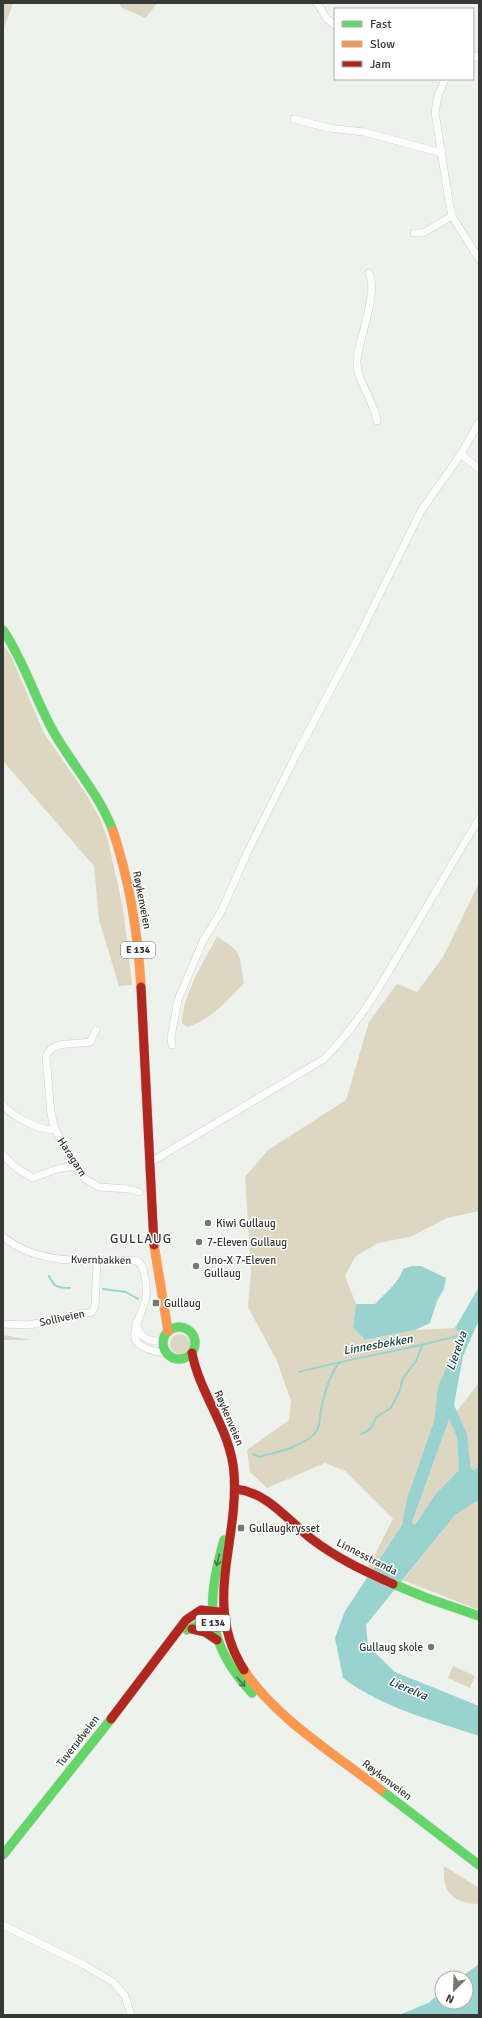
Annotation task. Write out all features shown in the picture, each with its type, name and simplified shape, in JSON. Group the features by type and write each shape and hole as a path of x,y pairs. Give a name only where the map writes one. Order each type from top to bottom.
{"main road":[{"name":"Røykenveien","path":"3,630 21,660 53,732 86,779 106,814 117,843 130,900 137,943 154,1244 163,1308 168,1331"},
{"name":"Røykenveien","path":"163,1300 180,1327"},
{"path":"166,1353 163,1340 168,1331 173,1328 180,1327"},
{"name":"E 134","path":"180,1327 188,1329 194,1336 196,1345 192,1354"},
{"name":"E 134","path":"166,1353 172,1358 179,1360"},
{"name":"Røykenveien","path":"192,1354 201,1385 227,1439 233,1463 235,1489 234,1509 224,1590 223,1613 230,1642 243,1670 260,1692 281,1713"},
{"path":"179,1360 192,1354"},
{"name":"Røykenveien","path":"179,1360 201,1385"},
{"name":"Linnesstranda","path":"235,1489 246,1490 261,1496 319,1545 367,1572 455,1609 479,1616"},
{"name":"Røykenveien","path":"234,1509 215,1574 212,1614 217,1640 225,1660 239,1680 256,1697 281,1713 479,1866"},
{"name":"Tuverudveien","path":"3,1855 171,1642 180,1627 194,1612 201,1609 212,1614"},
{"name":"Tuverudveien","path":"171,1642 212,1614 223,1613"},
{"name":"E 134","path":"192,1629 205,1632 217,1640"}],"street":[{"path":"318,3 327,19 334,24"},
{"path":"445,80 438,96 435,112 452,216 479,259"},
{"path":"294,119 329,128 364,132 442,153"},
{"path":"414,233 423,233 452,216"},
{"path":"369,273 371,295 357,365 362,381 375,407 378,421"},
{"path":"172,1045 171,1037 178,1000 203,941 222,910 248,851 421,511 461,454 479,422"},
{"path":"463,456 479,469"},
{"path":"149,1163 324,1059 336,1048 354,1026 391,968 479,819"},
{"name":"Haragarn","path":"96,1030 90,1042 56,1046 50,1049 46,1056 51,1114 55,1129 75,1166 85,1179 99,1187 129,1189 138,1192"},
{"path":"3,1106 14,1117 47,1129 55,1129"},
{"path":"3,1155 15,1167 33,1178 57,1169 75,1166"},
{"name":"Kvernbakken","path":"3,1237 17,1247 40,1256 55,1259 133,1260 142,1265 146,1292 134,1331 140,1343 151,1350 166,1353"},
{"name":"Solliveien","path":"3,1324 29,1325 92,1312 96,1306 97,1260"},
{"path":"136,1323 142,1337 150,1340 163,1340"},
{"path":"3,1925 84,1965 113,1982 125,1996 131,2015"}],"shaded area":[{"path":"3,3 13,3 3,31"},
{"path":"119,3 157,3 146,18 122,8"},
{"path":"3,645 11,656 44,733 88,797 101,821 108,841 123,908 132,985 119,986 99,920 94,866 3,761"},
{"path":"479,883 479,1211 447,1218 410,1237 378,1243 355,1257 345,1276 356,1304 353,1327 365,1340 415,1330 455,1328 461,1335 438,1386 434,1421 414,1479 402,1525 372,1570 368,1568 393,1519 345,1471 325,1463 267,1488 250,1472 247,1450 289,1420 291,1401 277,1361 248,1307 251,1270 245,1177 268,1150 346,1100 369,1022 397,984 417,992 443,957"},
{"path":"217,937 236,950 240,960 244,983 211,1015 187,1027 182,1023 186,1001 200,968"},
{"path":"180,1334 187,1337 190,1344 187,1351 180,1354 173,1351 170,1344 173,1337"},
{"path":"3,1335 32,1340 3,1340"},
{"path":"479,1383 479,1466 474,1470 471,1469 469,1449 456,1412"},
{"path":"449,1418 457,1437 459,1470 434,1496 415,1525 412,1524"},
{"path":"479,1500 479,1610 403,1580 455,1515"},
{"path":"453,1666 475,1676 470,1688 448,1678"},
{"path":"444,1866 479,1888 479,1904 462,1901 451,1894 445,1883"}],"water":[{"path":"412,1266 421,1266 446,1278 444,1289 437,1301 430,1323 415,1330 365,1340 353,1327 356,1304 375,1304 395,1283 403,1269"},
{"name":"Lierelva","path":"479,1287 479,1320 463,1356 454,1405 467,1434 471,1469 474,1470 479,1466 479,1500 455,1515 366,1625 368,1646 395,1672 479,1706 479,1736 426,1719 391,1705 358,1688 343,1678 335,1638 345,1611 402,1525 407,1499 434,1421 438,1386 461,1335 455,1328","holes":["449,1419 457,1437 459,1470 434,1496 415,1525 412,1523"]},
{"path":"479,1964 479,2013 475,2015 399,2015 428,2003 434,1998 434,2010 474,2010 474,1970 471,1970"}],"waterway":[{"name":"Linnesbekken","path":"49,1276 55,1285 62,1288 70,1288"},
{"name":"Linnesbekken","path":"103,1289 126,1292 138,1299"},
{"name":"Linnesbekken","path":"299,1372 461,1335"},
{"path":"361,1434 371,1428 376,1417 391,1408 400,1390 403,1378 416,1361 422,1346"},
{"path":"253,1454 259,1457 286,1449 305,1441 314,1434 319,1425 322,1404 328,1384 333,1372 340,1362"}],"traffic: fast":[{"path":"3,630 23,666 52,729 93,791 113,831"},
{"path":"176,1327 182,1327 191,1331 195,1343 191,1355 182,1359 176,1359 167,1355 163,1346 163,1340 167,1331 176,1327"},
{"path":"224,1540 214,1583 214,1621 218,1639 225,1657 237,1675 252,1693"},
{"path":"393,1584 427,1598 479,1616"},
{"path":"187,1630 220,1615"},
{"path":"3,1855 111,1719"},
{"path":"381,1790 479,1865"}],"traffic: slow":[{"path":"113,831 129,889 138,947 141,987"},
{"path":"154,1245 168,1331"},
{"path":"244,1670 272,1704 289,1720 381,1790"}],"traffic: jam":[{"path":"141,987 154,1245"},
{"path":"192,1353 196,1368 222,1427 232,1457 234,1473 234,1499 225,1573 225,1621 232,1645 244,1670"},
{"path":"235,1489 247,1491 268,1501 322,1547 352,1564 393,1584"},
{"path":"111,1719 186,1620 201,1610 219,1612"},
{"path":"192,1629 205,1632 217,1640"}],"place":[{"name":"Kiwi Gullaug","path":"208,1223"},
{"name":"7-Eleven Gullaug","path":"199,1242"},
{"name":"Uno-X 7-Eleven Gullaug","path":"196,1266"},
{"name":"Gullaug","path":"156,1303"},
{"name":"Gullaugkrysset","path":"241,1528"},
{"name":"Gullaug skole","path":"431,1647"}],"district":[{"name":"GULLAUG","path":"141,1239"}]}
